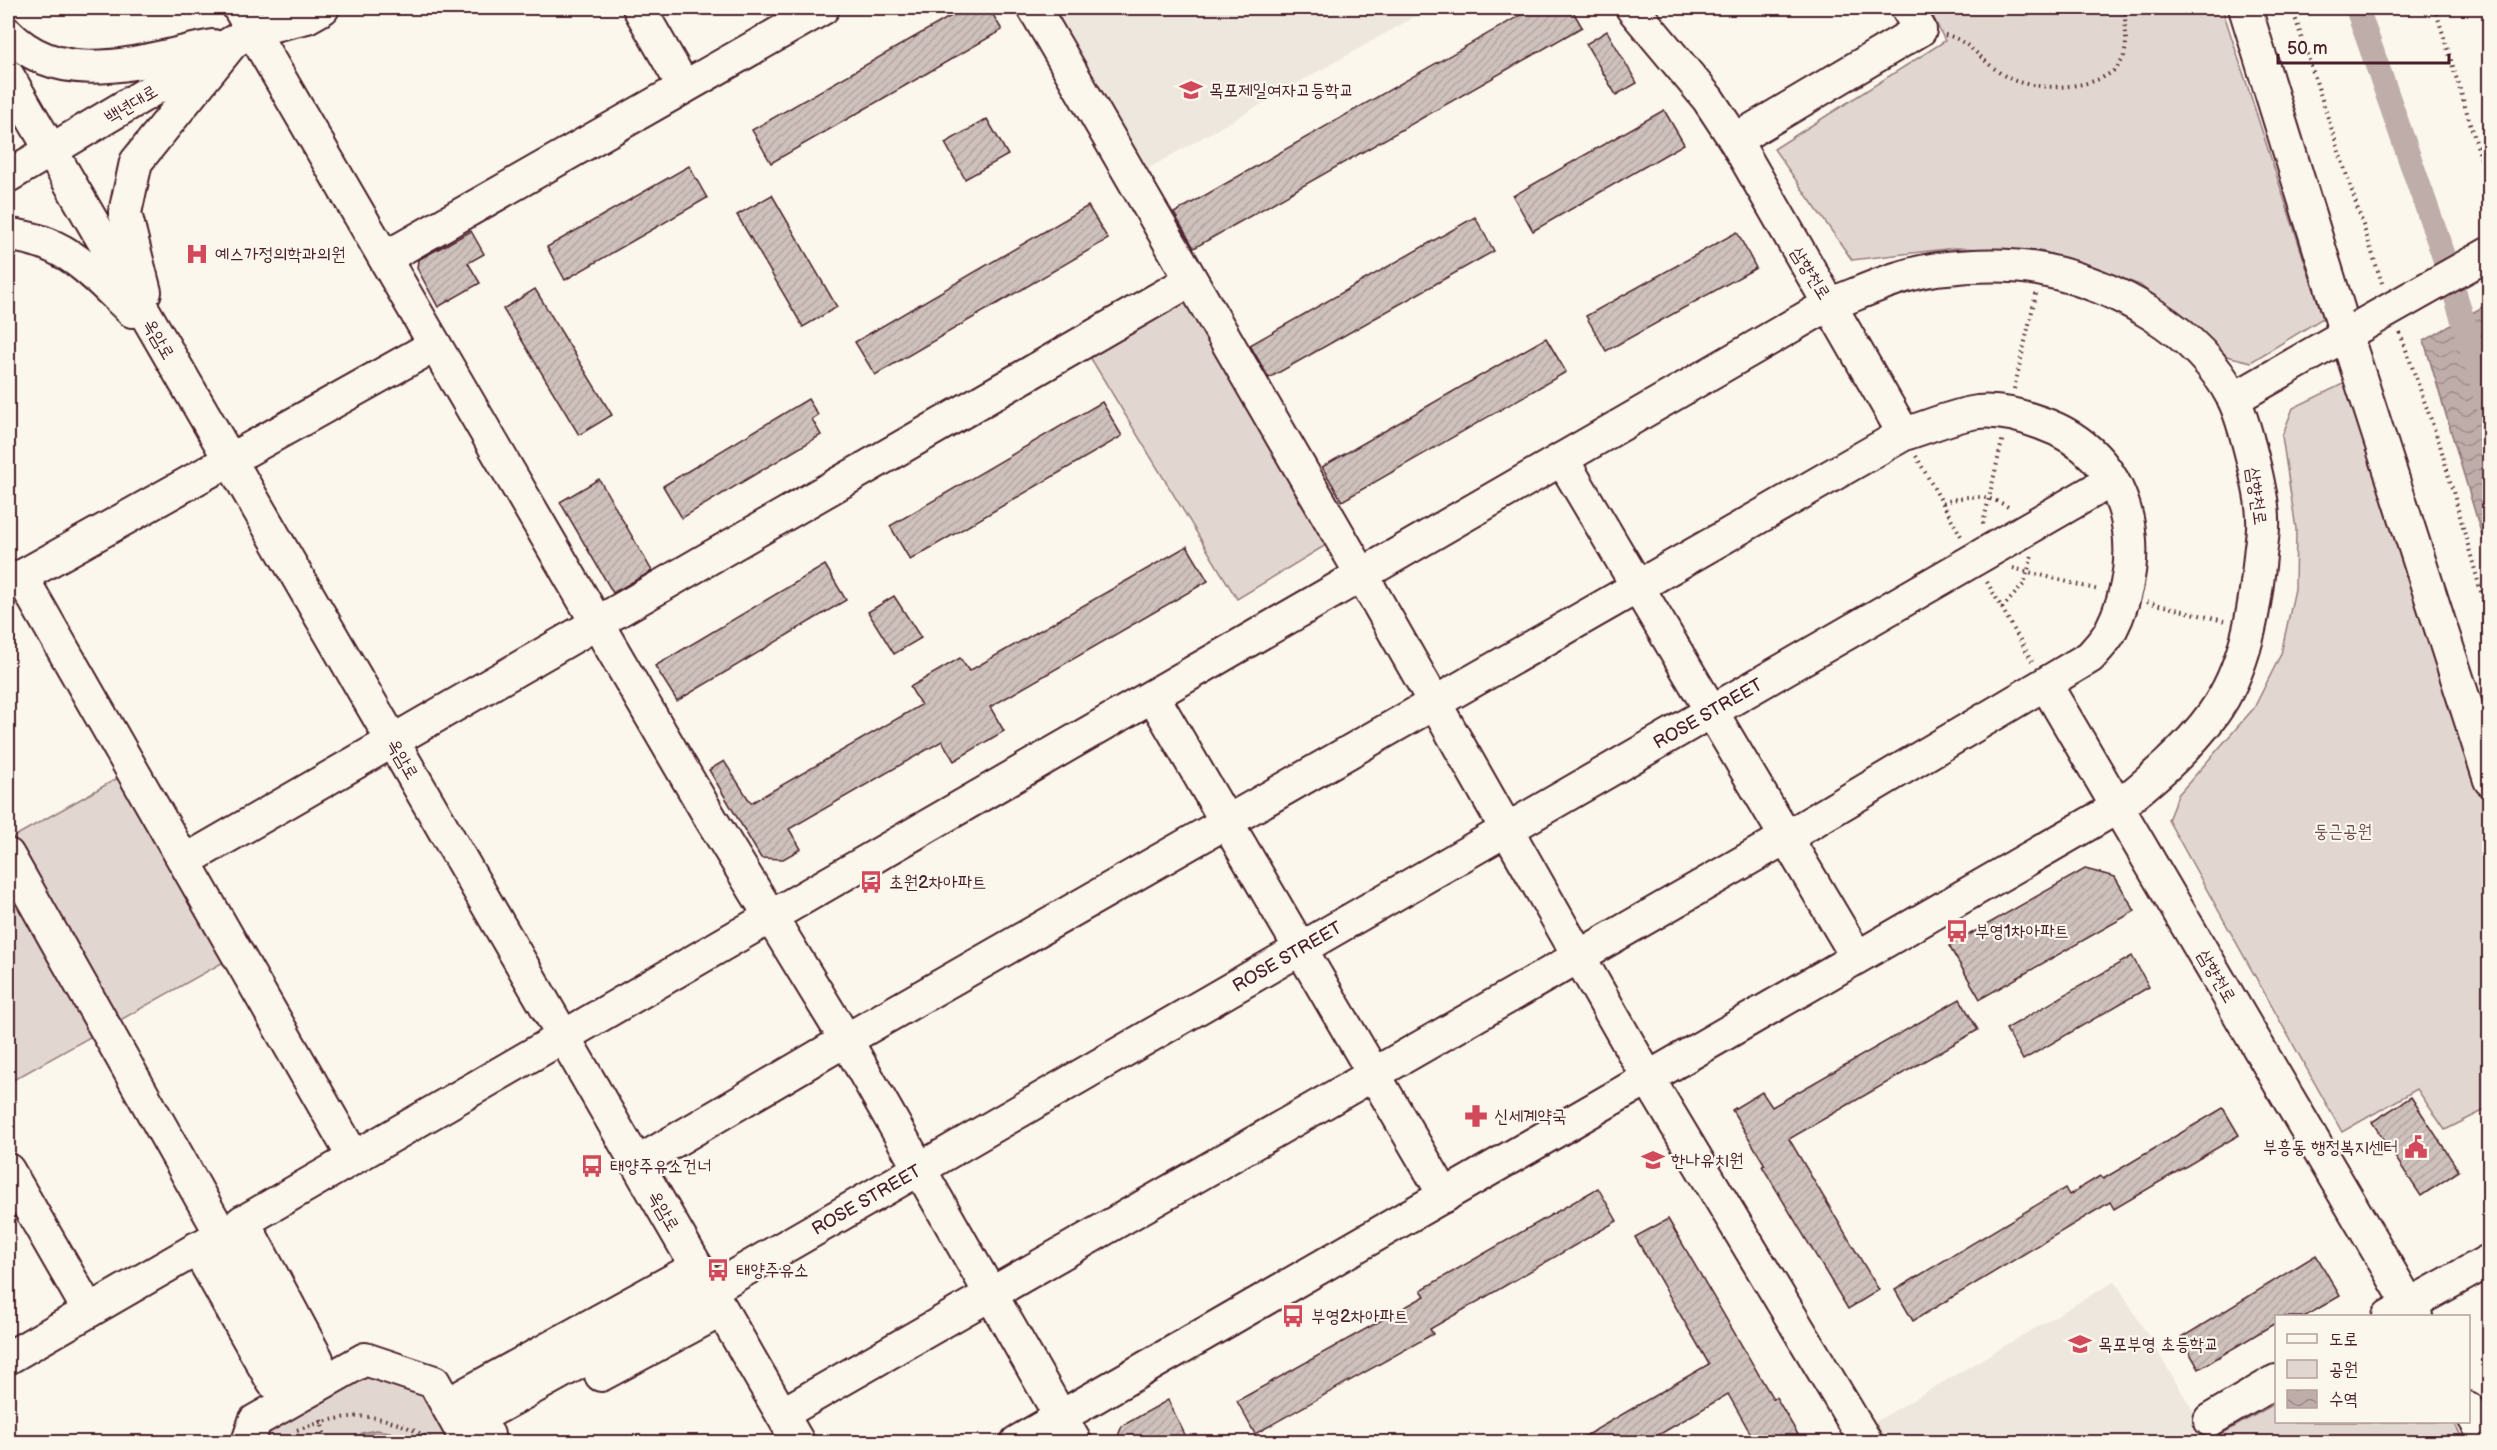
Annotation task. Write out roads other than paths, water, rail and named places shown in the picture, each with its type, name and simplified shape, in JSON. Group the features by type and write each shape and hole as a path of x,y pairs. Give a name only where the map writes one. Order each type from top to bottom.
{"street":[{"name":"백년대로","path":"8,176 51,152 249,22 307,17 323,8"},
{"path":"639,8 684,87"},
{"path":"385,258 823,8"},
{"path":"1034,8 1362,575 1648,1078 1866,1443"},
{"name":"삼향천로","path":"1632,8 1702,91 1735,140 1828,305 1899,278 1935,270 1980,266 2042,270 2070,277 2114,294 2158,319 2189,341 2220,376 2234,399 2253,463 2263,518 2251,628 2235,672 2215,712 2190,743 2118,807 2405,1313"},
{"path":"2244,8 2352,330 2490,780"},
{"path":"1735,140 1914,19"},
{"path":"8,34 17,44 45,61 66,67 99,67 249,22"},
{"path":"249,22 597,623 770,917 846,1040 1068,1430"},
{"path":"156,334 125,213 136,162 249,22"},
{"name":"옥암로","path":"8,76 798,1443"},
{"path":"8,235 32,237 55,245 78,260 156,334"},
{"path":"2234,399 2490,253"},
{"path":"184,861 1191,280"},
{"path":"8,1358 353,1156 1828,305 1904,434"},
{"path":"353,1156 184,861 14,580 435,345"},
{"path":"637,1163 846,1040 1904,434 1979,412 2027,418 2073,438 2098,460 2112,480 2127,514 2131,544 2130,572 2124,596 2109,633 2090,657 2046,686 1785,838 782,1414"},
{"path":"1562,459 1857,957"},
{"name":"ROSE STREET","path":"710,1289 2112,480"},
{"path":"1017,1443 1068,1430 1445,1196 2118,807 2046,686"},
{"path":"1153,696 1445,1196"},
{"path":"8,855 221,1234 317,1359 302,1380 255,1421 248,1443"},
{"path":"8,1170 88,1311"},
{"path":"221,1234 273,1382 302,1380 365,1359 434,1382 460,1433"},
{"path":"2405,1313 2490,1260"},
{"path":"460,1433 464,1395 710,1289"},
{"path":"460,1433 486,1436 710,1289"},
{"path":"2210,1420 2275,1383"},
{"path":"2470,1410 2488,1443"}],"water":[{"path":"2489,303 2489,559 2424,341"},
{"path":"376,1430 390,1432 400,1442 353,1442 362,1433"}],"waterway":[{"path":"2357,8 2442,251 2490,410"}],"place":[{"name":"목포제일여자고등학교","path":"1191,90"},
{"name":"예스가정의학과의원","path":"197,254"},
{"name":"초원2차아파트","path":"871,882"},
{"name":"부영1차아파트","path":"1957,931"},
{"name":"신세계약국","path":"1476,1116"},
{"name":"부흥동 행정복지센터","path":"2416,1147"},
{"name":"한나유치원","path":"1653,1160"},
{"name":"태양주유소건너","path":"592,1166"},
{"name":"태양주유소","path":"718,1270"},
{"name":"부영2차아파트","path":"1293,1316"},
{"name":"목포부영 초등학교","path":"2080,1344"}],"park label":[{"name":"둥근공원","path":"2343,831"}]}
